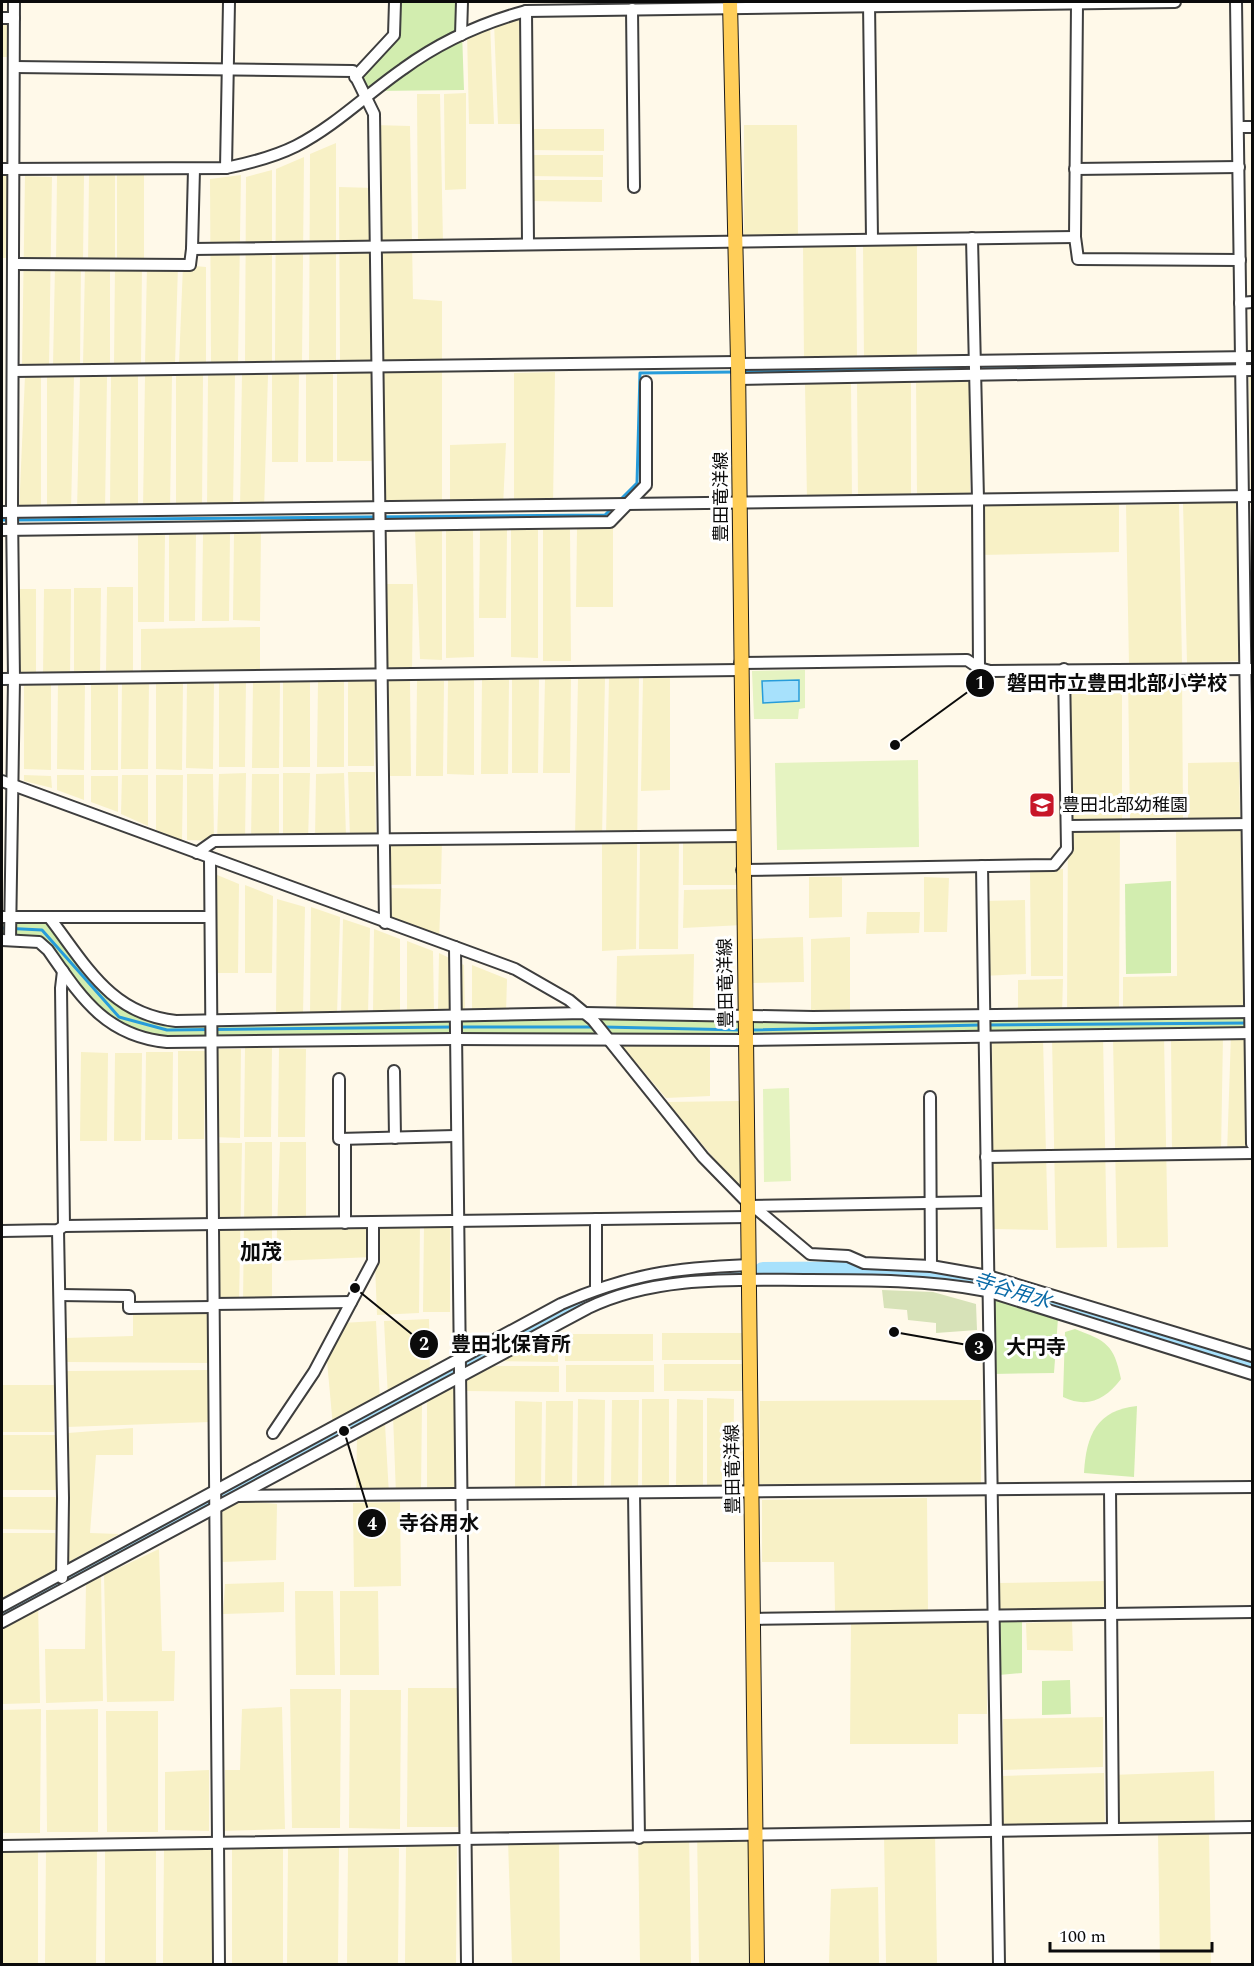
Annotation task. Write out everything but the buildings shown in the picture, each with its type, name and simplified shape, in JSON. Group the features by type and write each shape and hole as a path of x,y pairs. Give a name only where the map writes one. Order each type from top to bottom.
{"main road":[{"name":"豊田竜洋線","path":"730,5 738,370 742,870 749,1207 757,1965"}],"street":[{"path":"14,2 13,433 7,512 14,530 14,679 7,783 6,940 39,942 91,1008 124,1033 143,1040 210,1042 454,1039 612,1041 745,1037 1252,1033"},
{"path":"226,168 229,2"},
{"path":"355,77 394,35 395,2"},
{"path":"461,35 462,2"},
{"path":"2,169 226,168 260,160 295,146 327,127 428,51 494,20 526,11 730,5 1175,2"},
{"path":"1236,2 1240,303 1247,357 1249,496 1252,1144"},
{"path":"1074,3 1075,237 1078,259 1085,261 1239,260"},
{"path":"868,4 872,240"},
{"path":"632,9 634,188"},
{"path":"526,11 528,243"},
{"path":"2,18 14,18"},
{"path":"14,67 353,71 364,98 374,114 385,923"},
{"path":"1239,127 1252,127"},
{"path":"1075,169 1239,167"},
{"path":"14,264 190,265 194,169"},
{"path":"192,249 1075,237"},
{"path":"972,238 979,668"},
{"path":"1240,303 1252,302"},
{"path":"2,349 13,349"},
{"path":"738,370 975,362 1247,357"},
{"path":"13,371 378,366 975,374 1247,370"},
{"path":"2,530 610,522 646,485 646,382"},
{"path":"2,433 13,433"},
{"path":"7,512 1249,496"},
{"path":"2,679 381,675 967,660 979,668 990,671 1250,669"},
{"path":"742,870 1054,865 1067,849 1064,669"},
{"path":"7,783 455,947 545,984 585,1013 612,1041 703,1157 749,1207 810,1254 848,1256 864,1263 931,1266 988,1276 1252,1356"},
{"path":"1068,826 1250,824"},
{"path":"197,853 214,841 742,836"},
{"path":"210,859 219,1965"},
{"path":"982,866 999,1965"},
{"path":"6,917 210,917"},
{"path":"49,917 101,984 121,1003 140,1014 176,1021 585,1013 744,1018 1251,1012"},
{"path":"455,947 454,1039 467,1965"},
{"path":"62,1581 60,967 74,950"},
{"path":"394,1071 395,1138"},
{"path":"339,1079 339,1139 456,1136"},
{"path":"930,1097 931,1266"},
{"path":"345,1139 345,1223"},
{"path":"986,1157 1252,1153"},
{"path":"2,1231 61,1228 596,1219 749,1207 987,1202"},
{"path":"596,1219 596,1289"},
{"path":"273,1433 314,1372 373,1261 373,1222"},
{"path":"2,1606 161,1538 459,1367 561,1304 596,1289 659,1271 748,1265"},
{"path":"2,1622 62,1581 216,1491 459,1367 605,1300 665,1285 749,1280 915,1280 987,1290 1252,1374"},
{"path":"60,1294 129,1296 129,1308 351,1302"},
{"path":"235,1496 1252,1487"},
{"path":"1110,1489 1109,1615 1113,1827"},
{"path":"634,1493 639,1838"},
{"path":"752,1619 1252,1612"},
{"path":"2,1846 217,1844 335,1839 639,1838 756,1833 1113,1827 1252,1827"}],"shaded area":[{"path":"523,12 527,124 498,124 494,22"},
{"path":"2,18 14,18 14,57 2,57"},
{"path":"490,22 494,124 469,124 467,31"},
{"path":"466,93 466,189 445,190 444,94"},
{"path":"417,94 440,94 443,243 418,244"},
{"path":"374,125 410,126 413,299 442,301 442,508 379,508 379,461 337,461 337,372 340,362 339,187 375,188"},
{"path":"744,125 797,125 798,241 744,242"},
{"path":"531,129 604,129 604,151 531,150"},
{"path":"336,143 336,363 309,363 310,154"},
{"path":"530,155 603,155 603,177 530,176"},
{"path":"304,157 302,363 275,362 276,169"},
{"path":"2,170 9,170 8,258 2,258"},
{"path":"272,170 272,364 245,363 246,177"},
{"path":"117,174 144,174 144,262 117,262"},
{"path":"57,175 84,175 83,263 56,263"},
{"path":"89,175 115,175 115,263 142,265 141,365 114,365 115,264 88,263"},
{"path":"241,175 238,363 211,363 210,179"},
{"path":"25,176 52,177 49,366 22,366"},
{"path":"529,180 602,180 602,202 529,201"},
{"path":"856,243 857,360 804,360 803,244"},
{"path":"863,243 917,243 917,359 864,360"},
{"path":"85,265 110,265 110,366 83,366"},
{"path":"147,265 178,265 175,365 145,365"},
{"path":"183,265 206,267 206,364 179,364"},
{"path":"55,266 81,266 80,366 53,366"},
{"path":"1249,370 1252,370 1252,582"},
{"path":"555,372 553,506 514,506 514,373"},
{"path":"272,373 299,374 298,462 272,462"},
{"path":"306,373 333,374 333,462 306,462"},
{"path":"208,374 235,374 233,510 207,510"},
{"path":"242,374 268,375 264,510 240,510"},
{"path":"111,375 138,376 138,511 110,512"},
{"path":"176,375 203,375 202,511 176,511"},
{"path":"25,376 41,376 41,511 19,512"},
{"path":"47,376 74,376 71,512 47,512"},
{"path":"80,376 107,377 105,512 77,512"},
{"path":"145,376 172,376 170,511 143,511"},
{"path":"916,379 970,379 970,495 917,496"},
{"path":"911,381 911,498 858,498 857,382"},
{"path":"851,383 852,500 807,500 805,384"},
{"path":"506,443 503,507 450,508 450,445"},
{"path":"978,501 1119,501 1119,552 980,555"},
{"path":"1237,501 1240,661 1187,663 1183,503"},
{"path":"1179,504 1182,663 1129,665 1126,505"},
{"path":"543,527 570,528 571,661 543,661"},
{"path":"613,527 613,607 576,607 577,528"},
{"path":"446,529 473,529 474,657 446,658"},
{"path":"511,529 538,529 538,658 511,657"},
{"path":"415,530 442,530 442,660 420,659"},
{"path":"480,530 507,530 506,618 479,618"},
{"path":"234,532 261,532 260,621 233,620"},
{"path":"169,533 196,533 195,621 169,621"},
{"path":"203,533 230,533 229,621 202,621"},
{"path":"138,534 165,534 164,622 138,622"},
{"path":"386,584 413,584 412,672 385,672"},
{"path":"107,587 133,587 133,676 106,676"},
{"path":"74,588 101,588 100,677 74,677"},
{"path":"10,589 36,589 36,678 9,677"},
{"path":"44,589 71,589 70,678 43,678"},
{"path":"260,627 260,677 141,678 141,629"},
{"path":"1252,666 1252,1012 1123,1014 1123,977 1177,976 1176,828 1246,827 1243,667"},
{"path":"1182,671 1183,820 1130,823 1128,673"},
{"path":"1122,672 1122,820 1070,823 1068,673"},
{"path":"609,677 639,677 636,949 602,951 602,839 575,838 578,678 605,678 602,838 606,838"},
{"path":"348,678 375,678 374,766 348,766"},
{"path":"545,678 571,678 570,773 543,773"},
{"path":"643,678 670,678 670,790 641,791"},
{"path":"219,679 246,679 245,767 219,767"},
{"path":"253,679 280,680 279,768 252,768"},
{"path":"283,679 310,679 310,767 283,767"},
{"path":"318,679 344,679 344,767 317,767"},
{"path":"448,679 474,680 474,775 447,774"},
{"path":"512,679 539,679 538,773 512,773"},
{"path":"187,680 214,680 213,769 186,768"},
{"path":"383,680 410,680 411,776 383,776"},
{"path":"417,680 444,681 443,776 416,776"},
{"path":"482,680 509,680 508,774 481,774"},
{"path":"24,681 51,681 51,770 24,769"},
{"path":"58,681 85,681 84,770 57,769"},
{"path":"122,681 149,681 148,769 121,769"},
{"path":"156,681 183,681 182,770 156,769"},
{"path":"91,682 118,682 118,770 91,770"},
{"path":"1239,762 1240,822 1188,825 1188,763"},
{"path":"348,772 375,772 376,839 350,839"},
{"path":"246,773 245,841 217,842 219,774"},
{"path":"283,773 310,773 308,840 283,840"},
{"path":"344,773 346,837 315,840 316,774"},
{"path":"187,774 213,774 214,841 187,840"},
{"path":"252,774 279,774 279,840 251,841"},
{"path":"24,775 51,776 52,788 24,781"},
{"path":"57,775 84,775 84,800 57,790"},
{"path":"122,775 148,775 148,826 121,814"},
{"path":"156,775 183,775 182,841 156,830"},
{"path":"91,776 118,776 118,812 91,802"},
{"path":"1068,826 1120,826 1119,1014 1067,1013"},
{"path":"742,836 742,885 683,885 683,837"},
{"path":"442,838 441,884 385,885 384,839"},
{"path":"640,838 679,838 678,949 639,949"},
{"path":"1063,869 1063,976 1031,976 1030,871"},
{"path":"210,872 239,884 238,973 212,973"},
{"path":"809,877 842,877 842,917 809,918"},
{"path":"924,877 949,878 947,932 924,932"},
{"path":"245,885 273,896 272,973 245,973"},
{"path":"385,888 441,889 439,941 385,923"},
{"path":"742,889 743,925 683,928 684,890"},
{"path":"277,899 305,907 303,1015 276,1015"},
{"path":"1025,900 1026,974 983,976 982,901"},
{"path":"311,907 340,917 337,1015 310,1015"},
{"path":"867,912 920,912 919,933 866,934"},
{"path":"343,919 370,928 368,1014 341,1014"},
{"path":"374,929 400,939 400,1013 373,1013"},
{"path":"803,937 804,982 752,983 752,939"},
{"path":"850,937 850,1015 811,1015 811,939"},
{"path":"407,941 433,951 434,1013 407,1013"},
{"path":"439,953 464,965 465,1013 438,1012"},
{"path":"694,954 693,1015 616,1014 617,956"},
{"path":"472,965 507,979 506,1013 472,1013"},
{"path":"1063,979 1062,1014 1018,1015 1018,980"},
{"path":"1252,1033 1252,1153 1227,1154 1231,1034"},
{"path":"1103,1035 1107,1247 1056,1248 1052,1036"},
{"path":"1223,1035 1221,1154 1172,1154 1171,1036"},
{"path":"1164,1036 1168,1247 1117,1248 1113,1037"},
{"path":"1043,1038 1048,1230 993,1229 992,1039"},
{"path":"710,1040 710,1096 666,1098 621,1045"},
{"path":"245,1048 272,1048 271,1137 244,1137"},
{"path":"279,1048 306,1049 305,1137 278,1137"},
{"path":"214,1049 241,1049 240,1138 213,1137"},
{"path":"178,1051 205,1051 204,1139 178,1139"},
{"path":"81,1052 108,1053 107,1141 80,1141"},
{"path":"146,1052 173,1052 172,1140 145,1140"},
{"path":"115,1053 142,1053 141,1141 114,1141"},
{"path":"739,1101 741,1191 667,1102"},
{"path":"245,1142 272,1142 272,1303 243,1304"},
{"path":"280,1142 306,1142 306,1223 420,1224 419,1313 377,1315 374,1240 373,1257 276,1261"},
{"path":"215,1143 242,1143 239,1304 213,1304"},
{"path":"424,1223 450,1223 450,1312 423,1312"},
{"path":"209,1312 209,1363 67,1362 65,1338 133,1336 133,1314"},
{"path":"429,1319 430,1375 388,1398 384,1321"},
{"path":"376,1321 380,1402 333,1427 326,1350 342,1323"},
{"path":"662,1333 750,1333 750,1360 662,1360"},
{"path":"565,1334 653,1334 653,1361 565,1361"},
{"path":"548,1335 558,1335 558,1362 488,1361"},
{"path":"664,1364 752,1364 752,1391 664,1391"},
{"path":"566,1365 654,1365 654,1392 566,1392"},
{"path":"486,1366 559,1366 559,1392 466,1391 466,1378"},
{"path":"211,1370 210,1422 66,1427 67,1371"},
{"path":"2,1385 55,1385 54,1432 2,1432"},
{"path":"455,1386 458,1492 427,1493 427,1398"},
{"path":"707,1398 734,1399 733,1487 707,1487"},
{"path":"578,1399 605,1400 604,1488 577,1488"},
{"path":"642,1399 669,1399 669,1488 642,1488"},
{"path":"677,1399 703,1400 703,1488 676,1488"},
{"path":"612,1400 639,1400 638,1489 611,1489"},
{"path":"981,1400 981,1483 760,1484 760,1401"},
{"path":"515,1401 542,1402 541,1490 515,1490"},
{"path":"546,1401 573,1401 572,1489 545,1489"},
{"path":"422,1403 421,1493 396,1495 393,1415"},
{"path":"385,1424 389,1495 356,1494 357,1437"},
{"path":"133,1428 133,1455 96,1455 90,1533 119,1534 67,1563 68,1433"},
{"path":"2,1435 57,1435 57,1490 2,1490"},
{"path":"2,1497 56,1497 56,1530 2,1529"},
{"path":"927,1498 928,1611 835,1612 834,1562 762,1562 762,1500"},
{"path":"237,1500 277,1504 276,1560 222,1562 220,1513"},
{"path":"400,1502 401,1586 354,1587 353,1503"},
{"path":"2,1533 55,1533 57,1570 2,1599"},
{"path":"159,1549 162,1651 175,1651 174,1701 107,1702 104,1575"},
{"path":"101,1576 103,1701 46,1703 45,1649 85,1649 86,1583"},
{"path":"1106,1581 1105,1608 998,1612 998,1583"},
{"path":"284,1582 284,1612 223,1614 225,1584"},
{"path":"295,1591 333,1591 335,1675 296,1675"},
{"path":"340,1591 378,1591 379,1675 340,1675"},
{"path":"38,1601 40,1703 2,1704 2,1622"},
{"path":"1072,1621 1073,1651 1027,1650 1026,1623"},
{"path":"851,1622 987,1622 987,1714 958,1714 958,1744 850,1744"},
{"path":"408,1688 459,1688 458,1827 407,1827"},
{"path":"290,1689 341,1689 340,1828 292,1828"},
{"path":"350,1690 401,1690 400,1829 349,1828"},
{"path":"282,1707 285,1829 224,1831 225,1770 240,1770 242,1709"},
{"path":"41,1709 40,1833 2,1833 2,1710"},
{"path":"98,1709 98,1832 47,1832 46,1710"},
{"path":"106,1711 158,1711 158,1832 107,1832"},
{"path":"1103,1717 1103,1767 1003,1770 1003,1719"},
{"path":"209,1770 209,1831 165,1830 165,1772"},
{"path":"1214,1771 1215,1826 1112,1826 1112,1775"},
{"path":"1104,1773 1105,1828 1003,1828 1002,1776"},
{"path":"748,1828 750,1964 699,1964 697,1829"},
{"path":"638,1831 689,1831 691,1964 640,1964"},
{"path":"1209,1831 1211,1964 1160,1964 1158,1832"},
{"path":"935,1832 937,1964 886,1964 884,1833"},
{"path":"508,1840 559,1841 560,1964 512,1964"},
{"path":"406,1846 457,1846 456,1964 405,1964"},
{"path":"288,1847 339,1847 338,1964 287,1964"},
{"path":"348,1847 399,1848 398,1964 347,1964"},
{"path":"232,1848 283,1848 283,1964 232,1964"},
{"path":"164,1849 215,1850 214,1964 163,1964"},
{"path":"46,1851 97,1851 96,1964 45,1964"},
{"path":"105,1851 156,1851 156,1964 105,1964"},
{"path":"2,1852 38,1852 38,1964 2,1964"},
{"path":"878,1887 879,1964 829,1964 831,1889"}],"green space":[{"path":"396,2 461,2 464,90 373,91 364,98 355,77 399,32"},
{"path":"805,670 805,708 799,709 798,719 754,719 752,671"},
{"path":"918,760 919,847 777,850 775,763"},
{"path":"1171,881 1171,973 1126,974 1125,884"},
{"path":"49,917 79,957 140,1013 176,1021 1250,1012 1251,1033 143,1040 99,1014 39,942 2,942 2,918"},
{"path":"789,1088 791,1181 764,1182 763,1089"},
{"path":"749,1265 924,1268 971,1275 1252,1358 1252,1374 987,1291 825,1280 642,1289 580,1312 2,1622 2,1606 582,1295 647,1274"},
{"path":"882,1290 933,1292 976,1304 977,1330 936,1333 936,1323 908,1320 907,1310 884,1308"},
{"path":"991,1296 1058,1318 1054,1373 992,1374"},
{"path":"1075,1329 1107,1345 1115,1358 1121,1379 1103,1397 1088,1402 1063,1397 1065,1332"},
{"path":"1137,1406 1134,1477 1084,1473 1088,1447 1096,1427 1112,1413 1123,1408"},
{"path":"1000,1622 1022,1622 1022,1673 999,1675"},
{"path":"1070,1680 1071,1714 1042,1715 1042,1681"}],"water":[{"path":"799,680 799,701 763,703 762,681"}],"waterway":[{"path":"1242,365 1252,364"},
{"path":"978,369 1089,368"},
{"path":"741,372 972,369"},
{"path":"619,501 637,483 640,373 735,372"},
{"path":"16,520 605,515 612,508"},
{"path":"2,520 9,520"},
{"path":"2,928 42,930 119,1017 167,1030 453,1027"},
{"path":"987,1025 1248,1023"},
{"path":"750,1030 981,1025"},
{"path":"459,1027 594,1027"},
{"path":"603,1027 741,1030"},
{"name":"寺谷用水","path":"763,1272 892,1271 963,1276 1252,1363"},
{"name":"寺谷用水","path":"2,1612 571,1307 611,1292 653,1281 694,1275 737,1273"}],"place":[{"name":"磐田市立豊田北部小学校","path":"895,745"},
{"name":"豊田北部幼稚園","path":"1042,805"},
{"name":"豊田北保育所","path":"355,1288"},
{"name":"大円寺","path":"894,1332"},
{"name":"寺谷用水","path":"344,1431"}],"district":[{"name":"加茂","path":"261,1253"}]}
